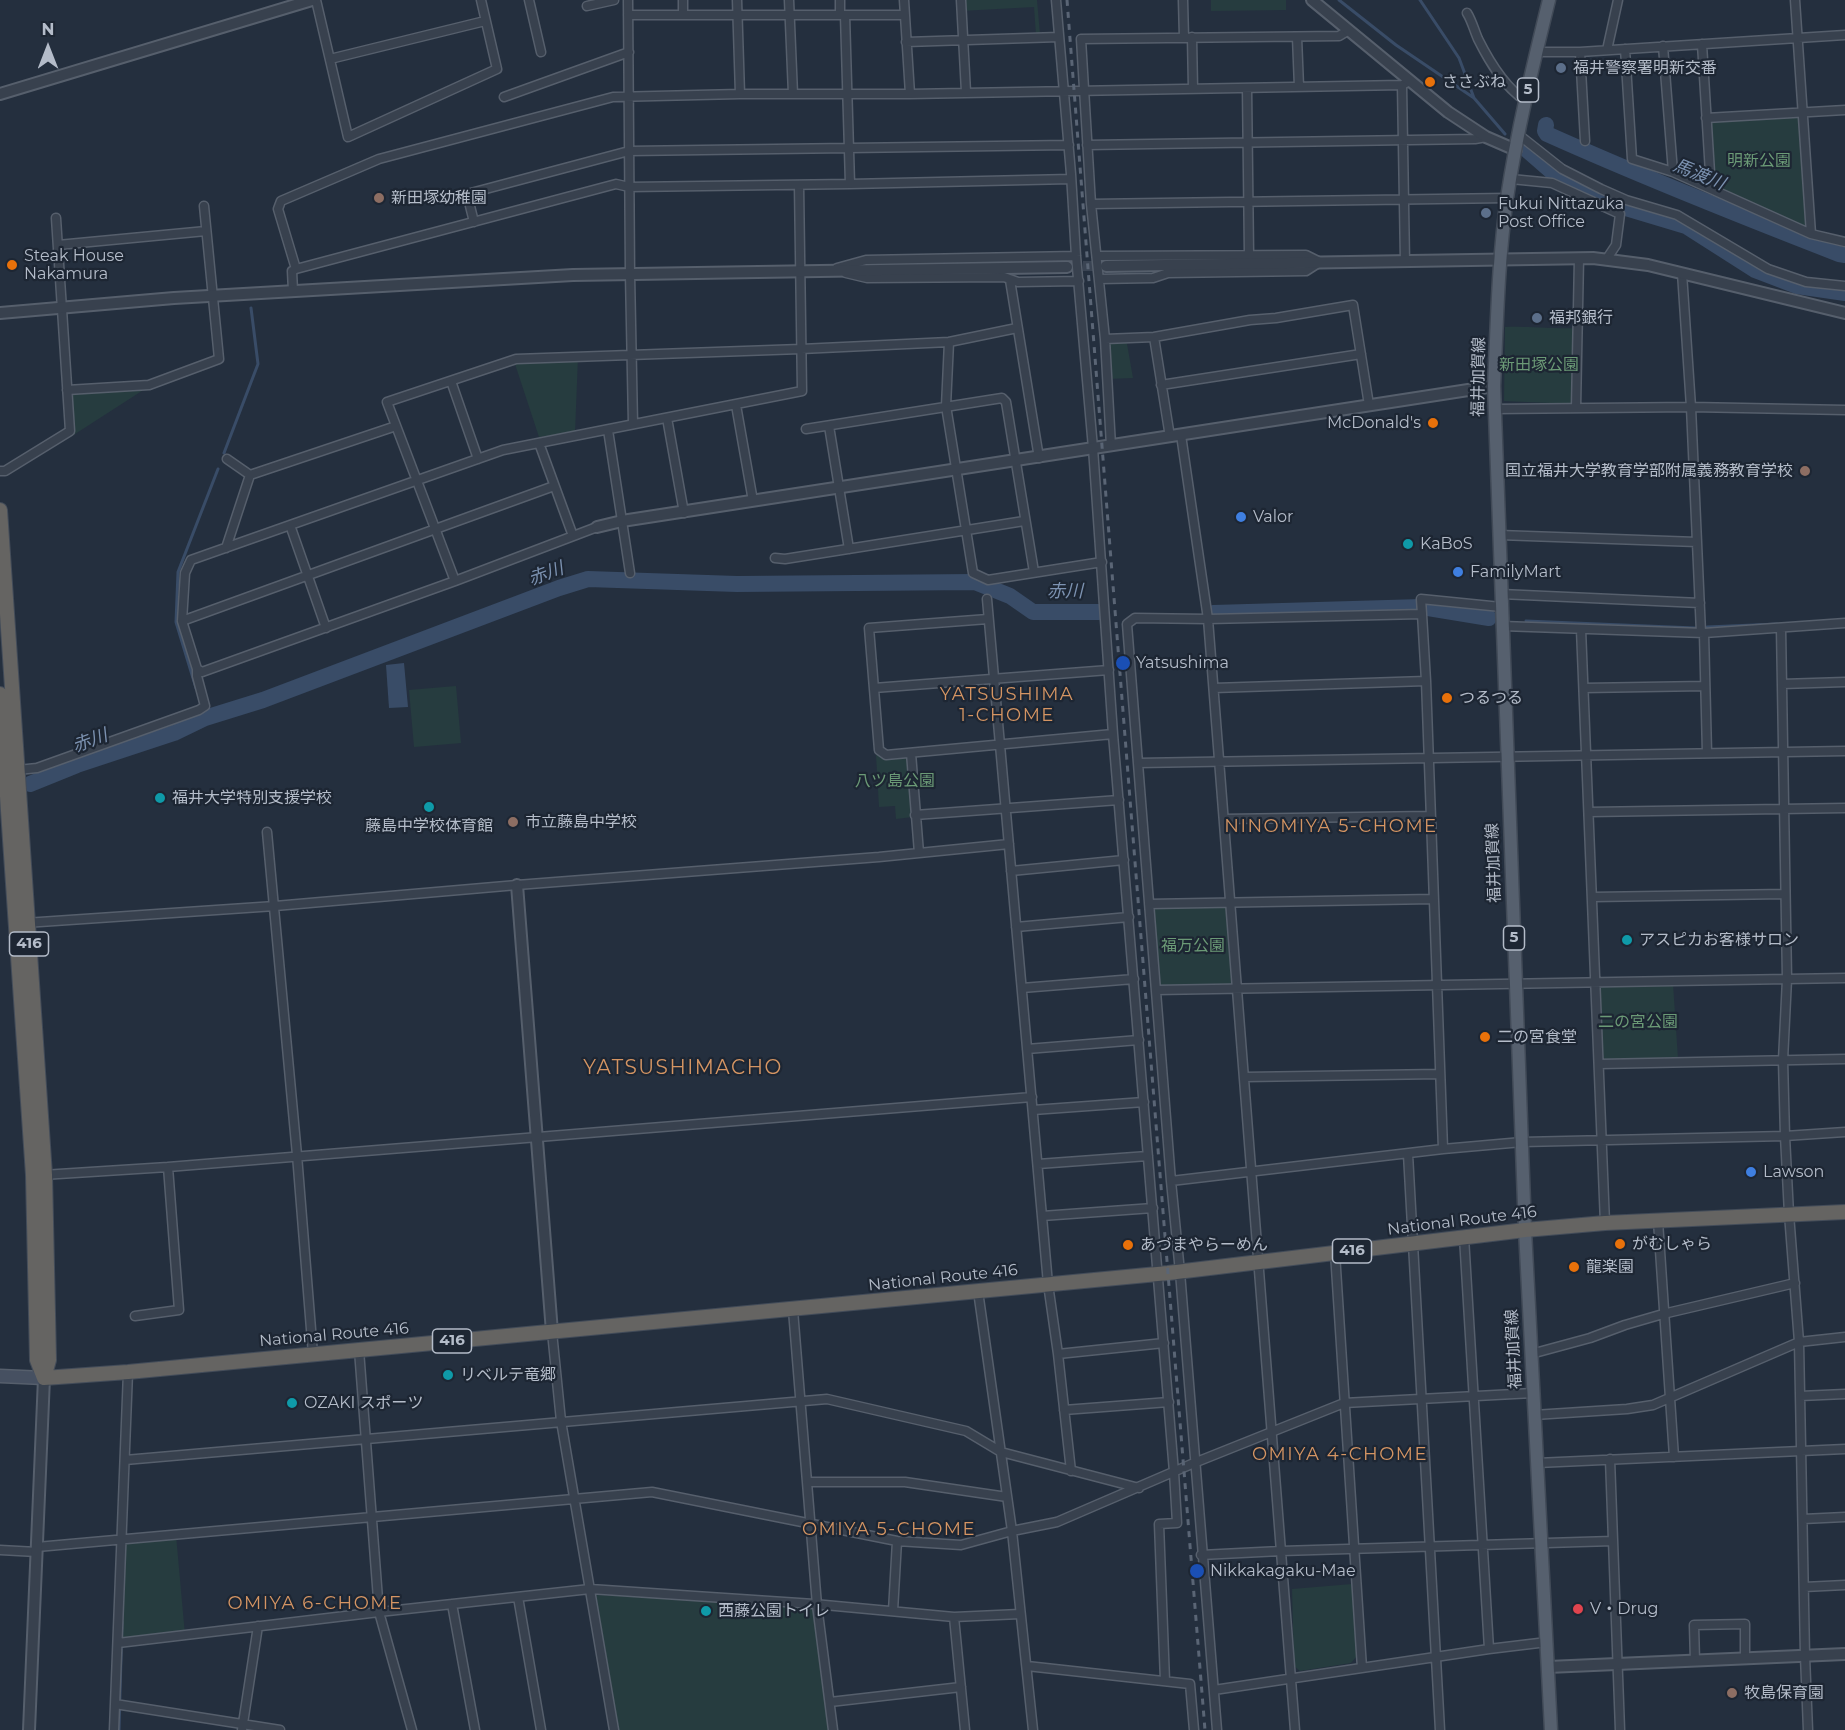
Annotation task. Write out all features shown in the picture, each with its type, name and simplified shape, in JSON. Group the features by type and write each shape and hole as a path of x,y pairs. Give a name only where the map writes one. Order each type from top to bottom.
{"highway":[{"name":"416","path":"0,510 11,779 39,1175 36,1360 44,1378"},
{"name":"416","path":"0,694 11,779"},
{"name":"National Route 416","path":"44,1378 793,1310 1180,1272 1525,1230 1605,1223 1845,1212"}],"main road":[{"name":"福井加賀線","path":"1549,0 1517,142 1507,198 1500,259 1494,409 1525,1230 1551,1730"},
{"path":"0,1376 44,1378"}],"street":[{"path":"0,94 314,0 348,137 497,69 480,0"},
{"path":"529,0 541,52"},
{"path":"587,6 614,0"},
{"path":"628,0 633,424"},
{"path":"683,0 683,15"},
{"path":"737,0 740,94"},
{"path":"789,0 793,94"},
{"path":"840,0 843,15 850,184"},
{"path":"904,0 910,94"},
{"path":"961,0 966,92"},
{"path":"1056,0 1102,562 1113,734 1174,1472 1177,1523 1159,1524 1166,1681"},
{"path":"1183,0 1193,89"},
{"path":"1312,0 1349,30 1406,83 1486,137 1517,142 1601,189 1626,200 1677,215 1768,269 1806,282 1845,286"},
{"path":"1607,50 1618,0"},
{"path":"1795,0 1810,234"},
{"path":"1467,13 1477,38 1505,84 1526,101"},
{"path":"628,15 904,15"},
{"path":"330,59 485,21"},
{"path":"1111,446 1105,339 1091,204 1081,39 1339,36 1349,30"},
{"path":"1538,48 1580,52 1845,35"},
{"path":"906,42 1059,37"},
{"path":"1297,37 1299,87"},
{"path":"1702,44 1711,189"},
{"path":"1663,46 1673,172"},
{"path":"1625,49 1632,159 1673,172 1810,234 1845,242"},
{"path":"504,97 629,52"},
{"path":"1580,52 1585,141"},
{"path":"296,269 278,209 282,201 379,159 613,97 910,94 1406,83"},
{"path":"1405,262 1403,141 1406,83"},
{"path":"1247,88 1249,255"},
{"path":"1706,118 1845,110"},
{"path":"1088,145 1475,140 1486,137"},
{"path":"474,222 466,194 630,151 1068,146"},
{"path":"293,291 292,271 296,269 616,184 630,187 1071,179"},
{"path":"1511,179 1552,183 1620,214 1616,245 1606,260"},
{"path":"11,779 205,706 197,669 182,621 185,573 191,560 503,450 802,391 799,185"},
{"path":"1091,204 1507,198"},
{"path":"67,390 149,385 219,359 204,206"},
{"path":"0,471 5,471 70,431 56,218"},
{"path":"58,245 206,231"},
{"path":"1097,256 1306,255 1320,262"},
{"path":"831,270 866,260 1076,256"},
{"path":"1576,408 1579,258"},
{"path":"1106,266 1579,258 1648,265 1842,311"},
{"path":"1100,279 1153,278 1168,273 1306,271 1320,262"},
{"path":"0,313 213,296 561,276 1067,267"},
{"path":"831,270 867,278 1004,277 1018,282 1078,281"},
{"path":"1682,273 1691,407 1707,753"},
{"path":"1010,280 1039,458"},
{"path":"1105,339 1154,337 1353,305 1369,405"},
{"path":"455,581 387,402 516,359 949,342 1017,328"},
{"path":"1154,337 1161,385 1175,436 1208,619 1295,1730"},
{"path":"949,342 946,406 973,573 988,580 1102,562"},
{"path":"1161,385 1361,354"},
{"path":"451,381 478,459"},
{"path":"197,669 202,672 326,628 597,526 1494,386"},
{"path":"806,429 1002,398 1006,402 1034,572"},
{"path":"736,405 753,501"},
{"path":"1494,409 1691,407 1845,410"},
{"path":"667,418 684,513"},
{"path":"250,475 396,426"},
{"path":"829,426 849,549"},
{"path":"608,430 630,573"},
{"path":"539,443 573,536"},
{"path":"227,459 250,475"},
{"path":"226,548 250,475"},
{"path":"182,621 554,486"},
{"path":"775,558 785,559 1024,521"},
{"path":"290,525 326,628"},
{"path":"1499,535 1697,542"},
{"path":"1501,594 1700,603"},
{"path":"987,599 1048,1284 1071,1471"},
{"path":"1443,1149 1421,599 1501,607"},
{"path":"1217,1730 1127,624 1135,618 1208,619 1422,614"},
{"path":"988,619 869,628 879,750 886,755 1113,734"},
{"path":"1502,626 1702,633 1845,623"},
{"path":"1781,628 1786,979 1783,1060 1789,1214 1798,1342 1808,1730"},
{"path":"1581,629 1605,1223"},
{"path":"874,688 1109,670"},
{"path":"1214,688 1426,681"},
{"path":"1782,684 1845,682"},
{"path":"1584,688 1705,686"},
{"path":"1138,763 1845,751"},
{"path":"910,753 919,853"},
{"path":"915,815 1119,800"},
{"path":"1589,812 1845,808"},
{"path":"1224,819 1430,816"},
{"path":"267,831 313,1354"},
{"path":"22,923 275,906 843,860 1009,844"},
{"path":"1011,871 1124,860"},
{"path":"517,885 561,1421 614,1730"},
{"path":"1593,897 1785,894"},
{"path":"1149,904 1433,899"},
{"path":"1016,927 1129,916"},
{"path":"1156,990 1845,978"},
{"path":"1022,988 1134,979"},
{"path":"1027,1049 1139,1040"},
{"path":"1600,1064 1845,1059"},
{"path":"1245,1077 1440,1074"},
{"path":"39,1175 168,1167 1032,1097"},
{"path":"1033,1110 1144,1102"},
{"path":"1171,1181 1522,1142 1785,1136 1845,1132"},
{"path":"1408,1154 1440,1730"},
{"path":"1038,1164 1148,1156"},
{"path":"135,1316 179,1310 168,1167"},
{"path":"1042,1216 1153,1208"},
{"path":"1658,1221 1674,1457"},
{"path":"1464,1237 1489,1649"},
{"path":"1335,1253 1362,1668"},
{"path":"1531,1354 1663,1314 1795,1283"},
{"path":"978,1291 1012,1531 1033,1730"},
{"path":"793,1310 817,1605 833,1730"},
{"path":"1534,1415 1627,1409 1653,1405 1798,1342 1845,1337"},
{"path":"1058,1354 1164,1343"},
{"path":"359,1350 379,1612 412,1730"},
{"path":"114,1730 128,1372"},
{"path":"29,1730 44,1378"},
{"path":"0,1550 37,1550 122,1540 652,1492 897,1541 961,1545 1057,1522 1194,1463 1344,1403 1533,1393"},
{"path":"1800,1396 1845,1394"},
{"path":"125,1460 827,1399 966,1431 1001,1452 1139,1488"},
{"path":"1064,1410 1168,1402"},
{"path":"1537,1463 1845,1449"},
{"path":"1610,1460 1620,1730"},
{"path":"807,1482 905,1482 1007,1497"},
{"path":"1803,1519 1845,1517"},
{"path":"893,1611 897,1541"},
{"path":"1202,1555 1613,1541"},
{"path":"1804,1587 1845,1585"},
{"path":"118,1643 590,1589 954,1617 1020,1614"},
{"path":"518,1597 541,1730"},
{"path":"452,1604 475,1730"},
{"path":"954,1617 965,1730"},
{"path":"1695,1660 1694,1625 1745,1624 1744,1658"},
{"path":"242,1727 258,1626"},
{"path":"1214,1690 1547,1642"},
{"path":"1548,1667 1845,1654"},
{"path":"1027,1666 1190,1684 1194,1730"},
{"path":"830,1702 961,1687"},
{"path":"115,1704 242,1727 280,1730"}],"green space":[{"path":"961,0 1037,0 1040,34 1036,35 1034,7 961,11"},
{"path":"1211,0 1286,0 1286,10 1211,11"},
{"name":"明新公園","path":"1802,112 1811,234 1711,189 1706,118"},
{"name":"新田塚公園","path":"1505,327 1575,328 1572,404 1504,401"},
{"path":"1126,338 1133,378 1107,379 1105,339"},
{"path":"578,357 575,433 539,437 514,361"},
{"path":"148,387 72,436 70,390"},
{"path":"456,686 461,743 414,747 409,690"},
{"name":"八ツ島公園","path":"910,753 913,817 896,819 895,806 879,807 876,755"},
{"name":"福万公園","path":"1230,902 1237,989 1156,990 1149,904"},
{"name":"二の宮公園","path":"1673,984 1678,1059 1602,1060 1598,987"},
{"path":"176,1535 185,1635 118,1643 122,1540"},
{"path":"1352,1584 1357,1656 1351,1663 1300,1671 1294,1666 1292,1589"},
{"path":"596,1595 814,1604 829,1730 619,1730"}],"water":[{"path":"404,663 408,707 389,708 386,665"}],"waterway":[{"path":"1339,0 1396,45 1474,98"},
{"path":"1420,0 1459,58 1474,98 1505,134"},
{"name":"馬渡川","path":"1546,125 1547,134 1583,150 1729,211 1845,255"},
{"path":"1528,151 1551,171 1606,202 1686,226 1755,270 1797,286 1845,293"},
{"path":"224,453 258,364 251,308"},
{"path":"196,688 176,622 178,572 218,469"},
{"name":"赤川","path":"30,784 588,579 737,584 975,582 1010,596 1033,612 1099,612"},
{"name":"赤川","path":"1213,613 1422,607 1489,618"},
{"path":"1526,621 1695,628"},
{"path":"1707,627 1777,624"},
{"path":"119,1730 122,1622"}],"tunnel":[{"path":"1068,266 1106,266"}],"railway":[{"path":"1067,0 1205,1730"}],"place":[{"name":"福井警察署明新交番","path":"1561,68"},
{"name":"ささぶね","path":"1430,82"},
{"name":"新田塚幼稚園","path":"379,198"},
{"name":"Fukui Nittazuka Post Office","path":"1486,213"},
{"name":"Steak House Nakamura","path":"12,265"},
{"name":"福邦銀行","path":"1537,318"},
{"name":"McDonald's","path":"1433,423"},
{"name":"国立福井大学教育学部附属義務教育学校","path":"1805,471"},
{"name":"Valor","path":"1241,517"},
{"name":"KaBoS","path":"1408,544"},
{"name":"FamilyMart","path":"1458,572"},
{"name":"Yatsushima","path":"1123,663"},
{"name":"つるつる","path":"1447,698"},
{"name":"福井大学特別支援学校","path":"160,798"},
{"name":"藤島中学校体育館","path":"429,807"},
{"name":"市立藤島中学校","path":"513,822"},
{"name":"アスピカお客様サロン","path":"1627,940"},
{"name":"二の宮食堂","path":"1485,1037"},
{"name":"Lawson","path":"1751,1172"},
{"name":"がむしゃら","path":"1620,1244"},
{"name":"あづまやらーめん","path":"1128,1245"},
{"name":"龍楽園","path":"1574,1267"},
{"name":"リベルテ竜郷","path":"448,1375"},
{"name":"OZAKI スポーツ","path":"292,1403"},
{"name":"Nikkakagaku-Mae","path":"1197,1571"},
{"name":"V・Drug","path":"1578,1609"},
{"name":"西藤公園トイレ","path":"706,1611"},
{"name":"牧島保育園","path":"1732,1693"}],"district":[{"name":"YATSUSHIMA 1-CHOME","path":"1007,705"},
{"name":"NINOMIYA 5-CHOME","path":"1331,827"},
{"name":"YATSUSHIMACHO","path":"683,1068"},
{"name":"OMIYA 4-CHOME","path":"1340,1455"},
{"name":"OMIYA 5-CHOME","path":"889,1530"},
{"name":"OMIYA 6-CHOME","path":"315,1604"}]}
